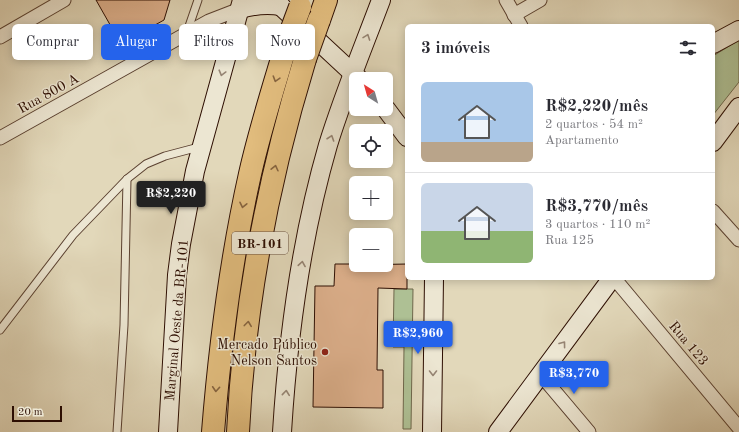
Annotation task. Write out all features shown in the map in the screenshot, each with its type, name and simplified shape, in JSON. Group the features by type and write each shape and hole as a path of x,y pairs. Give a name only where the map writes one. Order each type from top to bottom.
{"highway":[{"name":"BR-101","path":"213,432 223,325 241,218 250,172 266,111 287,42 287,3"},
{"name":"BR-101","path":"238,432 244,356 259,247 279,152 306,59 316,16"}],"main road":[{"path":"357,72 381,0"},
{"path":"241,4 253,5 287,3 316,16 353,72"},
{"name":"Marginal Oeste da BR-101","path":"168,432 177,275 189,195 241,4"},
{"path":"715,43 739,30"},
{"path":"282,432 290,353 305,243 318,183 329,144 349,94"},
{"path":"715,139 739,107"},
{"path":"391,116 405,134"},
{"path":"432,432 434,280"},
{"path":"498,432 612,280"}],"street":[{"path":"0,37 64,0"},
{"path":"506,0 518,20 540,0"},
{"name":"Rua 800 A","path":"204,24 241,4"},
{"name":"Rua 800 A","path":"0,138 179,38"},
{"path":"715,213 739,240"},
{"name":"Rua 123","path":"615,280 739,428"},
{"path":"541,375 589,432"}],"lane":[{"path":"190,24 198,0"},
{"path":"0,330 73,235 127,179 146,164 159,158 202,147"},
{"path":"117,432 124,324 127,179"}],"green space":[{"path":"739,40 739,82 715,112 715,55"},
{"path":"394,289 413,289 411,429 403,429 404,347 393,347"}],"building":[{"path":"96,0 170,0 164,20 157,24 110,24"},
{"name":"Mercado Público Nelson Santos","path":"335,264 349,264 349,272 393,272 393,264 405,264 405,280 407,280 407,289 378,288 377,370 383,370 383,408 313,407 315,286 334,286"}],"place":[{"name":"Mercado Público Nelson Santos","path":"325,352"}]}
